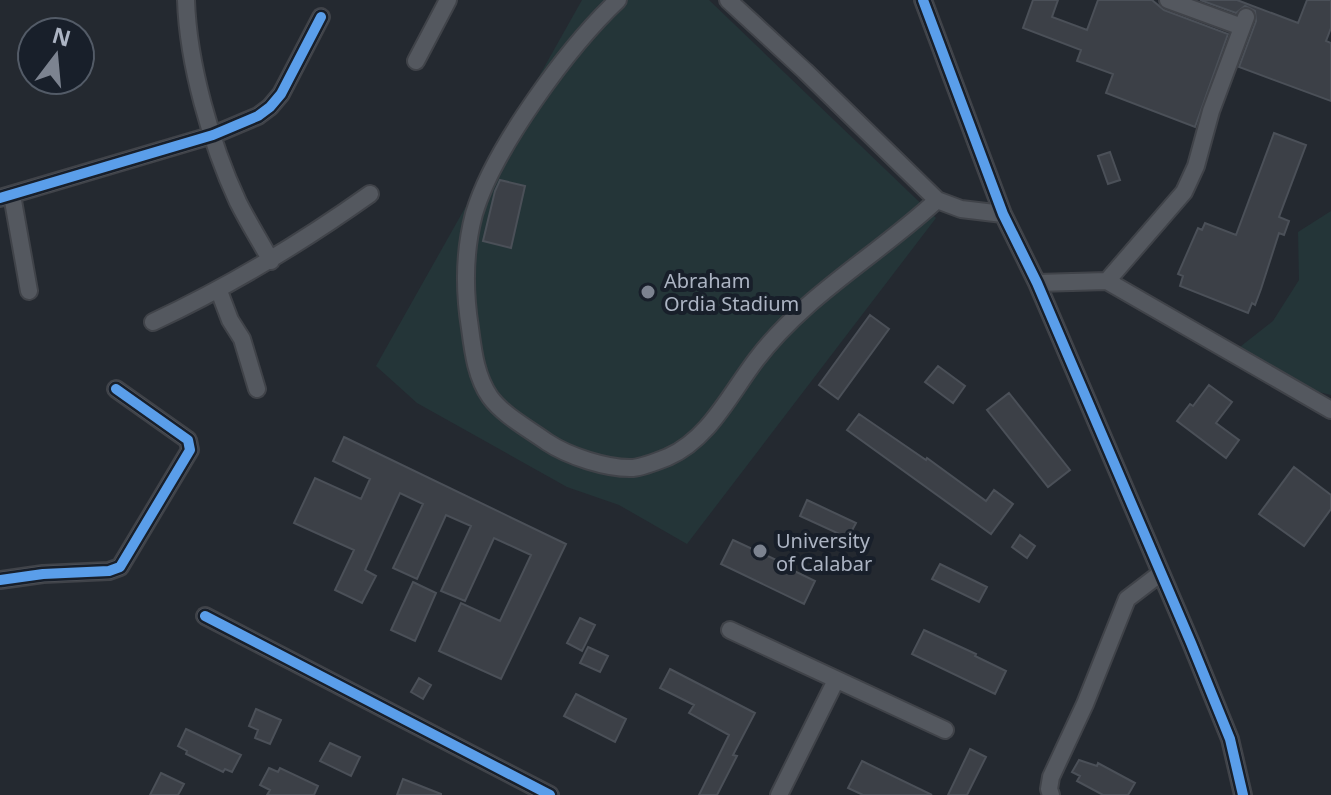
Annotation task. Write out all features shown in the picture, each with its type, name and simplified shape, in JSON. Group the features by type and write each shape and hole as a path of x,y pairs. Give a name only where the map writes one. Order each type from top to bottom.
{"street":[{"path":"186,0 195,68 213,135 238,201 271,261"},
{"path":"416,61 448,0"},
{"path":"618,0 567,55 495,166 475,212 466,254 467,309 474,362 491,397 520,423 559,450 595,462 634,468 669,457 695,439 729,401 756,359 787,325 823,291 902,232 937,200"},
{"path":"728,0 937,200 961,209 1003,214"},
{"path":"923,0 1003,214 1037,283 1230,739 1243,795"},
{"path":"1107,281 1184,192 1196,166 1211,111 1244,22 1168,0"},
{"path":"29,291 6,196 213,135 258,116 281,94 321,17"},
{"path":"153,322 219,291 271,261 370,194"},
{"path":"1037,283 1107,281 1331,410"},
{"path":"219,291 230,320 242,339 257,389"},
{"path":"0,580 43,574 109,571 120,567 142,532 190,450 190,445 188,440 116,389"},
{"path":"1051,795 1051,777 1085,704 1127,599 1161,573"},
{"path":"205,616 550,795"},
{"path":"730,630 945,730"},
{"path":"779,795 836,680"},
{"path":"509,795 517,779"}],"shaded area":[{"name":"Abraham Ordia Stadium","path":"582,0 709,0 936,218 687,544 619,505 567,487 417,403 376,366"},
{"path":"1331,211 1331,395 1315,391 1236,350 1273,321 1299,280 1298,232"}],"building":[{"path":"1033,0 1058,0 1052,17 1087,30 1098,0 1152,0 1164,10 1228,34 1195,127 1106,93 1113,74 1077,61 1081,50 1023,28"},
{"path":"1200,0 1237,0 1298,23 1307,0 1331,0 1331,28 1326,41 1331,43 1331,101 1239,67 1256,21 1255,11 1245,6 1236,13"},
{"path":"1274,133 1306,145 1279,217 1289,221 1284,235 1279,233 1255,305 1252,303 1248,313 1180,286 1183,276 1178,274 1198,228 1202,230 1205,223 1236,235"},
{"path":"1110,152 1120,180 1108,184 1098,156"},
{"path":"500,180 525,186 511,248 483,241"},
{"path":"870,315 889,329 838,399 819,385"},
{"path":"938,366 965,386 953,403 925,382"},
{"path":"1209,385 1232,402 1216,423 1239,440 1226,458 1177,421"},
{"path":"1009,393 1070,470 1048,487 987,410"},
{"path":"859,414 986,501 994,490 1013,504 991,534 847,430"},
{"path":"344,437 566,544 501,679 439,651 461,603 500,621 531,555 494,538 465,601 441,591 471,526 446,515 417,579 393,568 423,504 400,493 365,570 376,576 362,603 335,590 354,550 294,523 315,478 361,499 370,479 333,461"},
{"path":"1294,467 1331,495 1331,509 1304,546 1259,514"},
{"path":"807,500 856,523 848,538 800,516"},
{"path":"1020,535 1035,546 1027,558 1012,547"},
{"path":"733,540 815,581 804,604 721,564"},
{"path":"940,564 987,587 979,602 932,579"},
{"path":"413,582 436,593 415,641 391,630"},
{"path":"580,618 595,625 582,651 567,643"},
{"path":"924,630 1006,671 995,694 912,654"},
{"path":"588,647 608,656 600,672 580,663"},
{"path":"670,669 755,713 717,795 699,795 729,735 689,713 694,705 660,688"},
{"path":"419,678 431,685 423,699 411,692"},
{"path":"576,694 626,719 615,742 564,716"},
{"path":"256,709 281,720 270,744 255,738 258,730 249,726"},
{"path":"186,729 241,755 232,772 225,769 223,772 186,754 187,751 178,746"},
{"path":"330,743 360,757 351,776 320,761"},
{"path":"970,749 986,757 967,795 948,795"},
{"path":"1079,760 1097,766 1098,763 1135,783 1128,795 1103,795 1077,781 1080,776 1072,772"},
{"path":"862,761 932,795 863,795 848,788"},
{"path":"269,768 278,772 280,768 318,786 314,795 267,795 270,790 260,785"},
{"path":"161,773 184,784 178,795 150,795"},
{"path":"403,779 441,794 441,795 397,795"}],"cycle path":[{"path":"923,0 1003,214 1037,283 1230,739 1243,795"},
{"path":"0,198 213,135 258,116 281,94 321,17"},
{"path":"0,580 43,574 109,571 120,567 190,450 188,440 116,389"},
{"path":"205,616 550,795"}],"place":[{"name":"Abraham Ordia Stadium","path":"648,292"},
{"name":"University of Calabar","path":"760,551"}]}
